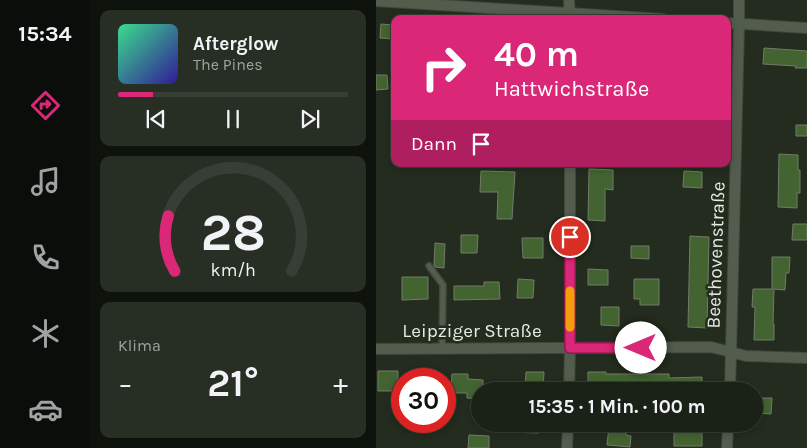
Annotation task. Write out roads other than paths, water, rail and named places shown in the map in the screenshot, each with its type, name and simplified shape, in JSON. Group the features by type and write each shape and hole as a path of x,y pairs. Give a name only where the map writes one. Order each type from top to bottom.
{"street":[{"path":"569,0 570,15"},
{"name":"Beethovenstraße","path":"730,382 738,0"},
{"path":"376,1 557,15"},
{"path":"731,23 807,28"},
{"path":"569,382 570,167"},
{"name":"Leipziger Straße","path":"376,349 711,347 746,356 807,358"},
{"path":"568,432 568,448"},
{"path":"727,448 728,432"}],"lane":[{"path":"429,266 442,286 442,348"}]}
